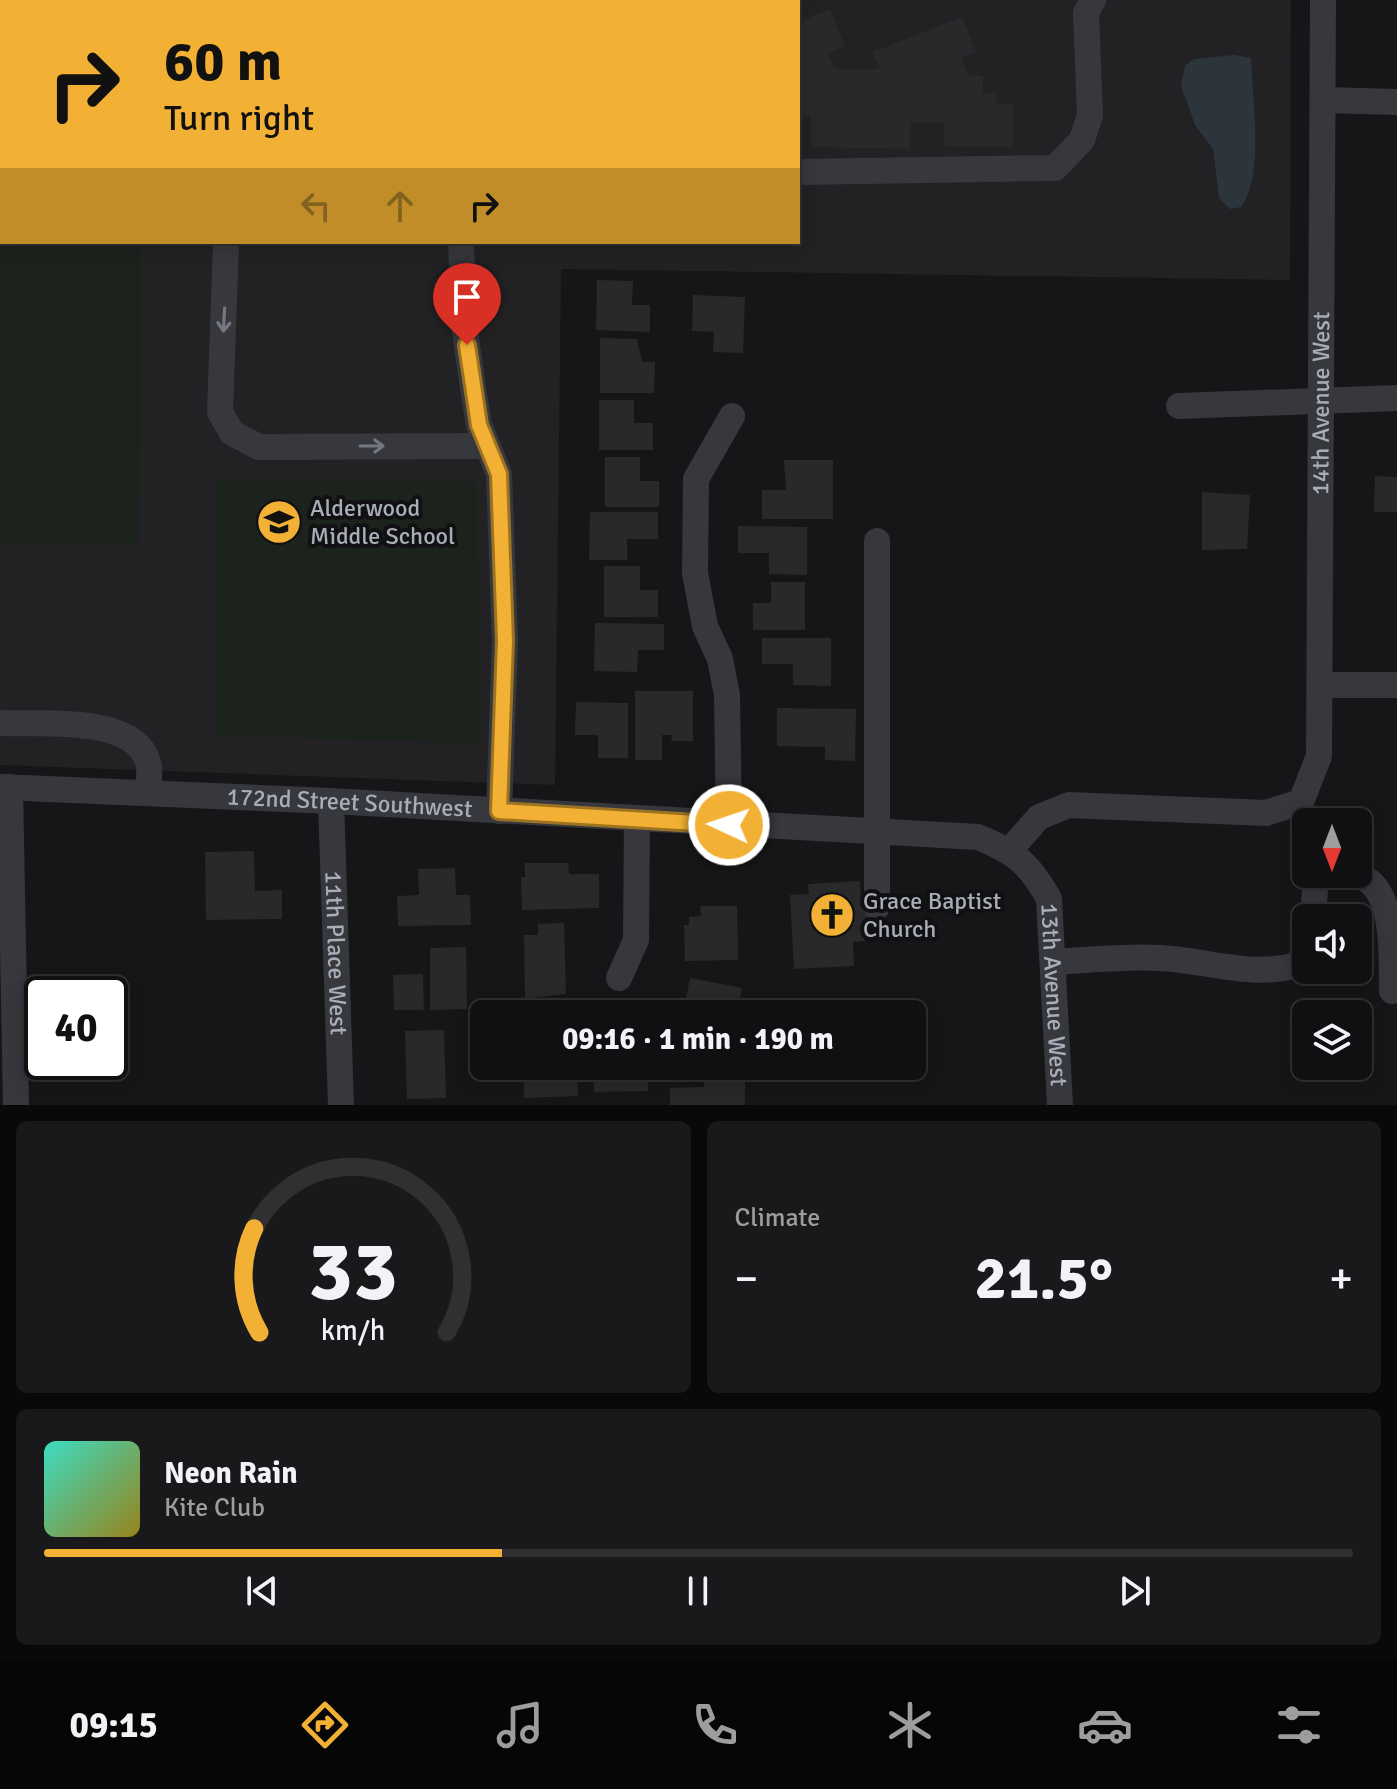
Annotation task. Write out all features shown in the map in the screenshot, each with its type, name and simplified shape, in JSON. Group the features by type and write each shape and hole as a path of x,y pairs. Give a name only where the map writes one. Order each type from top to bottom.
{"street":[{"path":"800,172 1055,168 1082,140 1090,115 1086,13 1093,0"},
{"name":"14th Avenue West","path":"1307,808 1319,756 1323,0"},
{"path":"1323,100 1397,102"},
{"path":"226,244 220,412 232,433 259,447 486,446"},
{"path":"461,244 464,324 486,446 499,474 504,590 499,811"},
{"path":"1179,406 1397,398"},
{"path":"729,825 727,695 720,659 705,626 695,573 696,479 732,416"},
{"path":"877,541 877,907"},
{"path":"1320,685 1397,685"},
{"path":"0,723 111,728 132,739 142,750 149,764 148,793"},
{"path":"5,787 16,1105"},
{"name":"172nd Street Southwest","path":"5,787 331,801 978,837 1010,850"},
{"name":"11th Place West","path":"331,801 341,1105"},
{"path":"1010,850 1039,817 1069,805 1292,812"},
{"path":"619,978 636,940 637,819"},
{"name":"13th Avenue West","path":"1010,850 1036,874 1049,899 1060,1105"},
{"path":"1372,882 1384,895 1390,925 1392,991"},
{"path":"1054,962 1162,958 1224,969 1281,970 1292,967"}],"shaded area":[{"name":"Alderwood Middle School","path":"800,0 1291,0 1290,280 561,269 555,785 0,765 0,244 800,244"},
{"path":"1234,55 1251,58 1255,157 1248,193 1241,207 1230,209 1219,198 1213,149 1195,125 1181,86 1185,66 1194,59"},
{"path":"0,244 141,244 139,545 0,544"},
{"path":"218,480 476,481 481,743 215,736"}],"building":[{"path":"830,9 845,46 828,53 834,69 880,69 873,52 962,17 976,52 961,58 968,75 983,76 983,93 996,93 996,103 1013,104 1013,147 944,146 944,122 910,122 910,149 811,147 811,117 800,116 800,21"},
{"path":"597,280 633,281 632,305 650,305 650,332 596,330"},
{"path":"693,295 745,297 743,353 713,352 714,332 692,331"},
{"path":"600,338 637,339 642,362 655,362 654,393 600,393"},
{"path":"599,400 634,400 634,423 653,423 653,450 599,450"},
{"path":"605,457 640,457 640,481 659,481 659,507 605,507"},
{"path":"784,460 833,460 833,519 762,519 762,490 786,490"},
{"path":"1375,476 1397,477 1397,512 1374,512"},
{"path":"1202,492 1250,495 1247,549 1202,550"},
{"path":"590,512 658,512 658,539 627,539 627,560 589,560"},
{"path":"738,526 807,527 807,575 769,574 769,553 738,553"},
{"path":"604,566 640,566 640,590 658,590 658,617 604,617"},
{"path":"771,582 805,582 805,630 753,630 753,603 771,603"},
{"path":"595,623 664,624 664,650 638,650 637,672 594,671"},
{"path":"762,638 831,638 831,686 793,685 793,664 762,664"},
{"path":"635,691 693,691 693,741 671,741 672,735 662,735 662,760 635,760"},
{"path":"576,702 628,703 628,758 598,758 598,735 575,735"},
{"path":"777,708 856,709 855,761 825,760 825,747 777,746"},
{"path":"254,851 255,891 282,890 282,919 206,920 205,852"},
{"path":"525,863 568,863 569,874 599,874 599,908 522,910 521,877 525,877"},
{"path":"455,868 456,895 470,895 471,925 398,926 397,896 419,895 418,869"},
{"name":"Grace Baptist Church","path":"860,881 861,901 873,900 874,929 864,930 865,941 853,942 854,966 794,969 790,895 809,894 808,884"},
{"path":"700,906 737,906 738,960 685,961 684,925 689,925 689,917 701,916"},
{"path":"564,923 566,994 525,999 524,935 538,935 538,924"},
{"path":"466,947 467,1009 430,1010 430,948"},
{"path":"423,974 424,1010 394,1010 393,975"},
{"path":"690,978 742,988 740,1000 686,1000"},
{"path":"444,1030 446,1098 407,1099 405,1031"},
{"path":"524,1080 577,1080 578,1096 524,1098"},
{"path":"594,1080 648,1080 648,1091 594,1092"},
{"path":"704,1080 745,1080 745,1105 670,1105 670,1088 704,1087"}],"place":[{"name":"Alderwood Middle School","path":"279,522"},
{"name":"Grace Baptist Church","path":"832,915"}],"route":[{"path":"467,345 479,425 499,474 505,641 499,811 729,825"}]}
